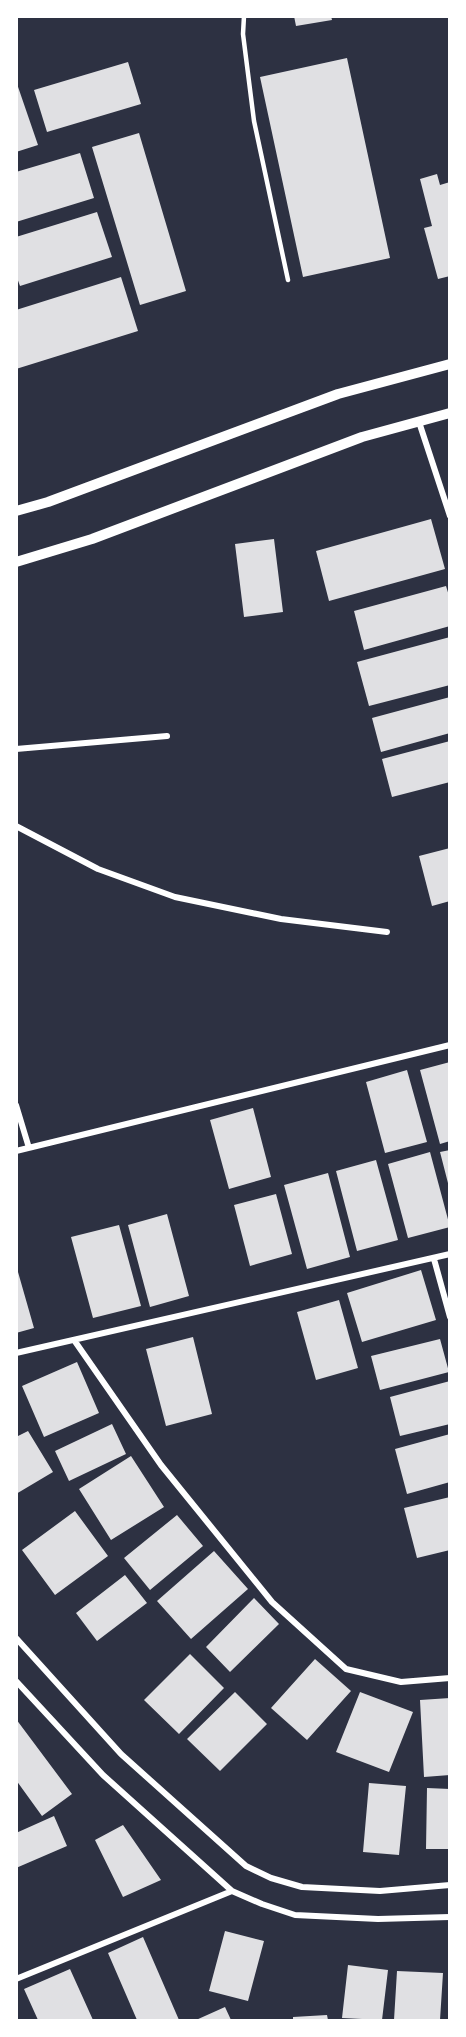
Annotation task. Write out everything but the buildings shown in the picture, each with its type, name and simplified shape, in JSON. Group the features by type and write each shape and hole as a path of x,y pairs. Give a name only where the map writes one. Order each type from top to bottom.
{"street":[{"path":"16,511 48,502 338,394 450,364"},
{"path":"16,562 92,539 362,438 450,413"},
{"path":"419,422 446,490 450,516"},
{"path":"16,749 167,736"},
{"path":"16,826 98,869 175,897 281,919 387,932"},
{"path":"16,1151 450,1045"},
{"path":"16,1105 29,1148"},
{"path":"16,1353 450,1254"},
{"path":"434,1259 450,1317"},
{"path":"74,1340 161,1466 272,1602 297,1625 346,1669 401,1682 450,1678"},
{"path":"16,1638 121,1754 246,1866 271,1878 302,1887 380,1891 450,1885"},
{"path":"16,1681 103,1775 232,1891 262,1905 295,1915 378,1919 450,1917"},
{"path":"16,1979 232,1891"}],"lane":[{"path":"244,16 243,34 254,121 288,280"}]}
